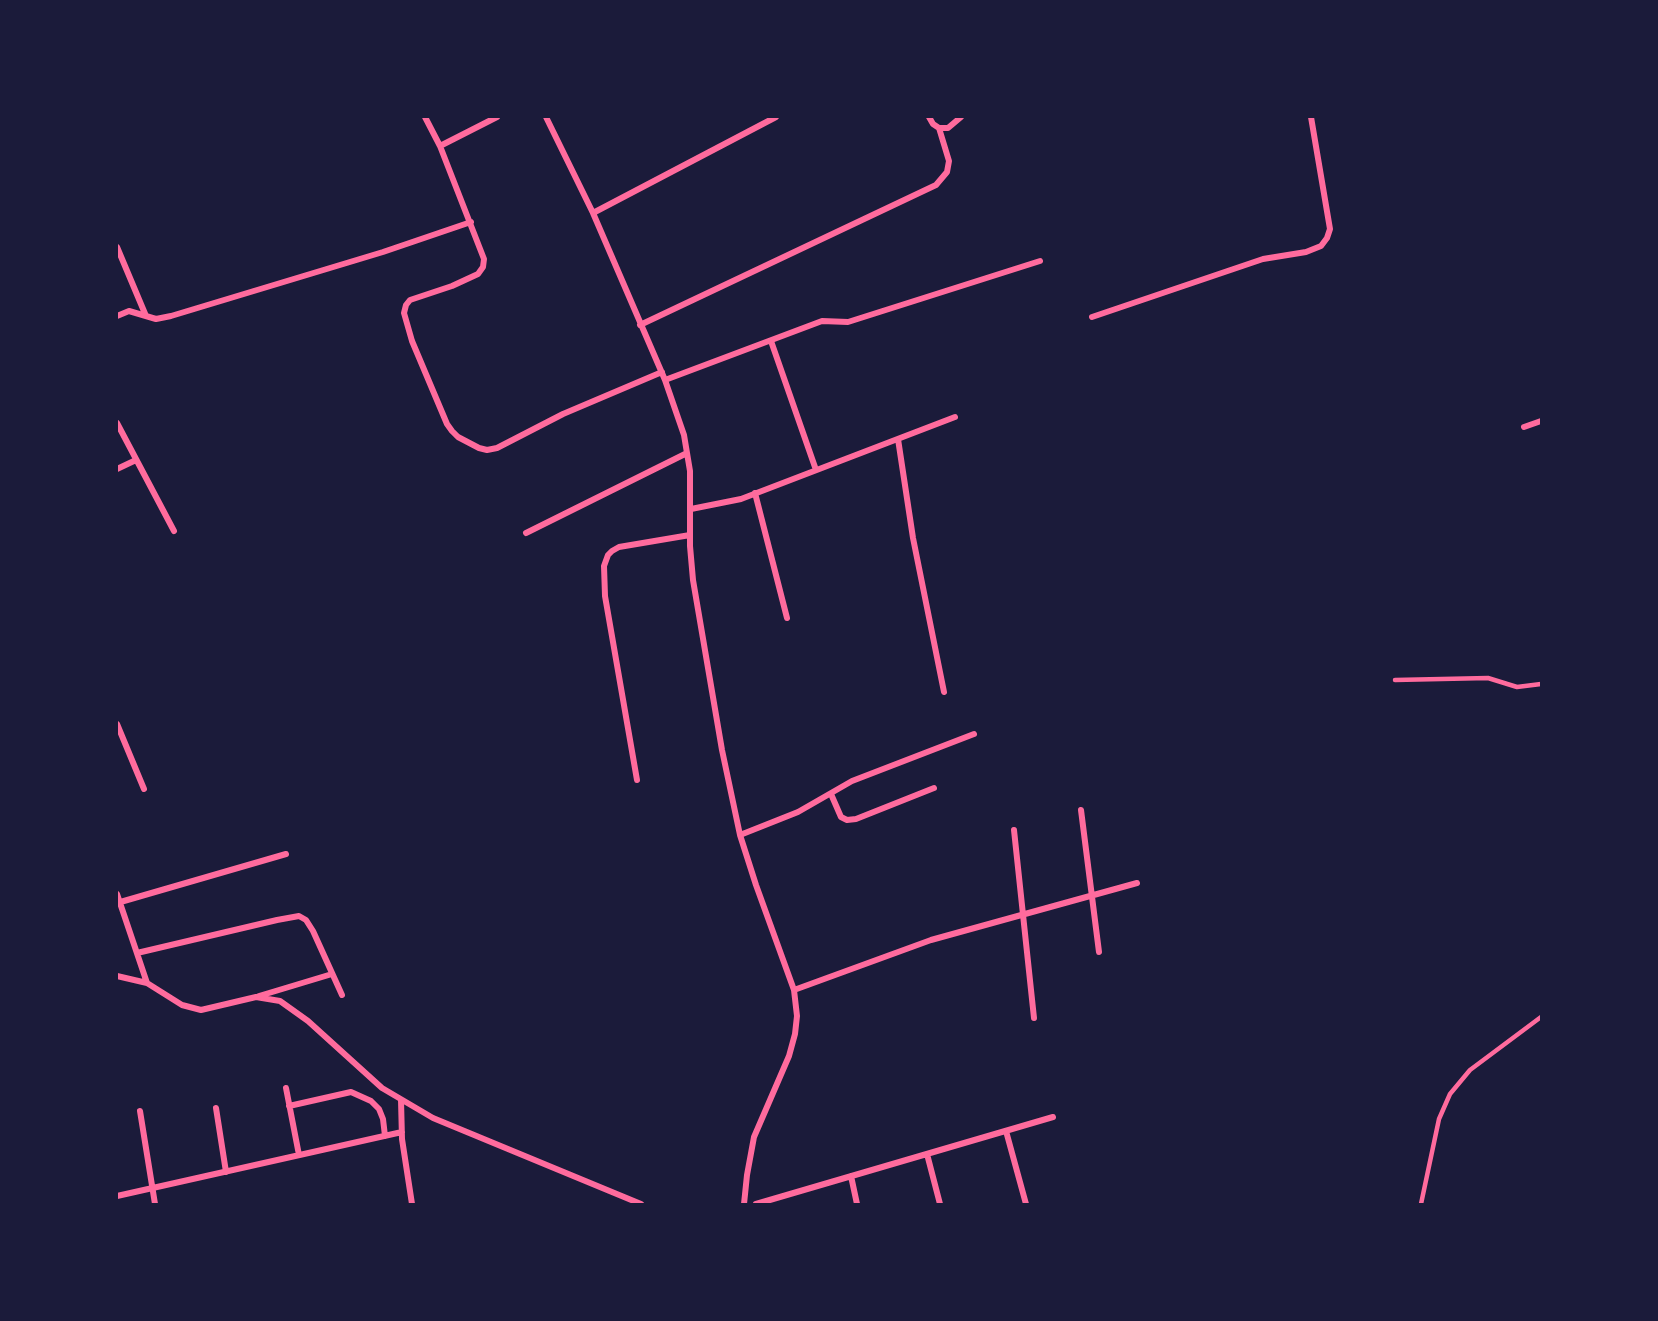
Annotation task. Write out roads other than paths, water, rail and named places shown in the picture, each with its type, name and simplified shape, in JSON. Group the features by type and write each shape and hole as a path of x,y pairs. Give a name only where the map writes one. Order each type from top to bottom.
{"street":[{"path":"425,117 440,146 483,251 483,267 478,273 468,280 410,300 404,313 412,341 447,424 458,437 479,448 487,450 497,448 564,414 662,372"},
{"path":"440,146 497,117"},
{"path":"546,117 593,213 662,372 684,435 690,471 693,580 707,668 740,835 794,990 797,1016 795,1034 789,1056 754,1137 744,1204"},
{"path":"593,213 776,117"},
{"path":"929,117 939,128 948,128 961,117"},
{"path":"1092,317 1263,259 1306,252 1321,246 1330,229 1311,117"},
{"path":"640,325 936,185 947,172 949,161 939,128"},
{"path":"117,316 129,311 156,319 171,316 383,252 471,222"},
{"path":"117,247 146,316"},
{"path":"665,380 822,321 848,322 1040,261"},
{"path":"771,341 816,470"},
{"path":"691,509 741,499 956,417"},
{"path":"1524,427 1541,421"},
{"path":"117,423 174,531"},
{"path":"898,439 913,538 944,692"},
{"path":"526,533 687,453"},
{"path":"117,469 136,460"},
{"path":"755,493 787,618"},
{"path":"637,780 605,596 604,566 608,555 620,547 690,535"},
{"path":"117,724 144,789"},
{"path":"740,835 798,812 852,782 974,734"},
{"path":"831,794 841,817 847,820 856,819 934,788"},
{"path":"1081,810 1099,952"},
{"path":"1014,830 1034,1018"},
{"path":"119,903 286,854"},
{"path":"794,990 931,940 1137,883"},
{"path":"117,894 147,983"},
{"path":"137,953 299,916 306,920 313,931 342,995"},
{"path":"117,976 147,983 182,1005 201,1010 256,997 332,974"},
{"path":"256,997 280,1001 292,1008 382,1088 433,1118 464,1133 642,1204"},
{"path":"286,1088 299,1155"},
{"path":"289,1106 351,1092 371,1101 379,1109 385,1136"},
{"path":"401,1100 402,1132 412,1204"},
{"path":"216,1108 225,1172"},
{"path":"140,1111 154,1204"},
{"path":"756,1204 1053,1117"},
{"path":"1006,1131 1026,1204"},
{"path":"117,1196 402,1132"},
{"path":"927,1154 940,1204"},
{"path":"850,1176 857,1204"}],"lane":[{"path":"1395,680 1488,678 1517,687 1541,684"},
{"path":"1421,1204 1439,1119 1450,1094 1470,1070 1541,1017"}]}
